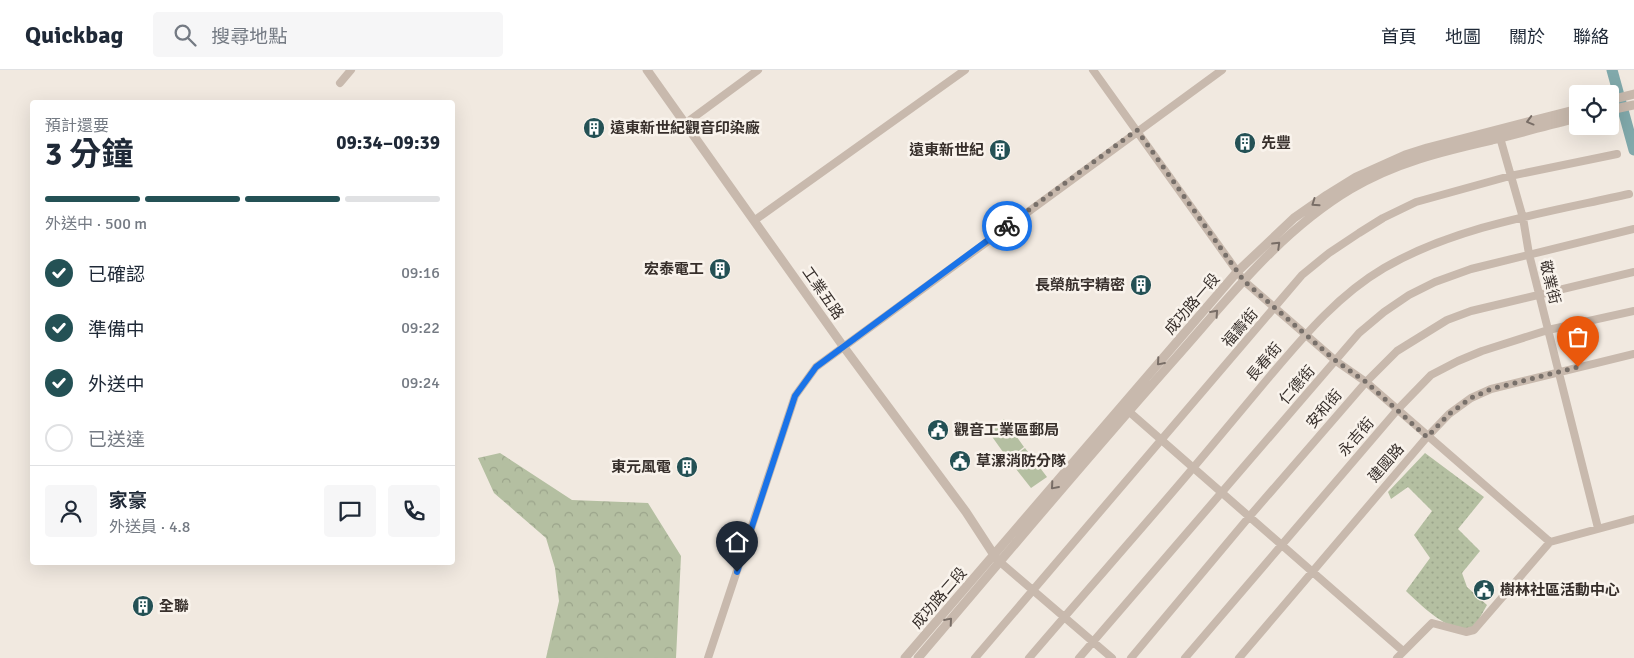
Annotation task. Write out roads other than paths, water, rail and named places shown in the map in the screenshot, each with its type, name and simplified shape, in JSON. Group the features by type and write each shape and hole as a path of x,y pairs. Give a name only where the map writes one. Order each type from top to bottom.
{"street":[{"path":"340,83 350,70"},
{"name":"工業五路","path":"647,70 843,346 966,512 997,558"},
{"path":"686,123 758,70"},
{"path":"755,220 965,70"},
{"path":"1093,70 1244,281 1336,361 1366,382 1398,409 1427,437 1550,542"},
{"path":"708,658 795,396 816,367 1137,130 1222,70"},
{"path":"1619,98 1634,94"},
{"path":"1619,108 1634,104"},
{"name":"成功路一段","path":"1125,408 1267,255 1304,221 1351,189 1410,162 1569,112"},
{"name":"成功路一段","path":"997,558 1125,408 1237,272 1294,218 1356,177 1405,155 1569,120"},
{"name":"敬業街","path":"1499,134 1523,218 1529,254 1598,528"},
{"name":"福壽街","path":"976,658 1276,308 1302,275 1329,253 1383,218 1416,202 1510,176 1617,154"},
{"name":"長春街","path":"1029,658 1306,334 1336,304 1360,285 1403,258 1432,244 1523,218 1629,194"},
{"name":"仁德街","path":"1079,658 1359,333 1384,312 1409,295 1435,282 1471,269 1634,229"},
{"name":"安和街","path":"1131,658 1249,517 1366,382 1397,352 1446,320 1471,311 1634,272"},
{"name":"永吉街","path":"1185,658 1398,409 1431,375 1482,351 1548,330 1634,311"},
{"name":"建國路","path":"1239,658 1312,570 1449,414 1471,398 1491,389 1634,354"},
{"path":"1125,408 1403,651"},
{"path":"1397,658 1432,623 1466,632 1474,630 1550,542 1634,519"},
{"path":"997,558 1112,658"},
{"name":"成功路二段","path":"906,658 997,558"},
{"name":"成功路二段","path":"918,658 997,558"}],"waterway":[{"path":"1612,70 1634,150"}],"place":[{"name":"遠東新世紀觀音印染廠","path":"594,128"},
{"name":"先豐","path":"1245,143"},
{"name":"遠東新世紀","path":"1000,150"},
{"name":"宏泰電工","path":"720,269"},
{"name":"長榮航宇精密","path":"1141,285"},
{"name":"觀音工業區郵局","path":"938,430"},
{"name":"草漯消防分隊","path":"960,461"},
{"name":"東元風電","path":"687,467"},
{"name":"樹林社區活動中心","path":"1484,590"},
{"name":"全聯","path":"143,606"}]}
